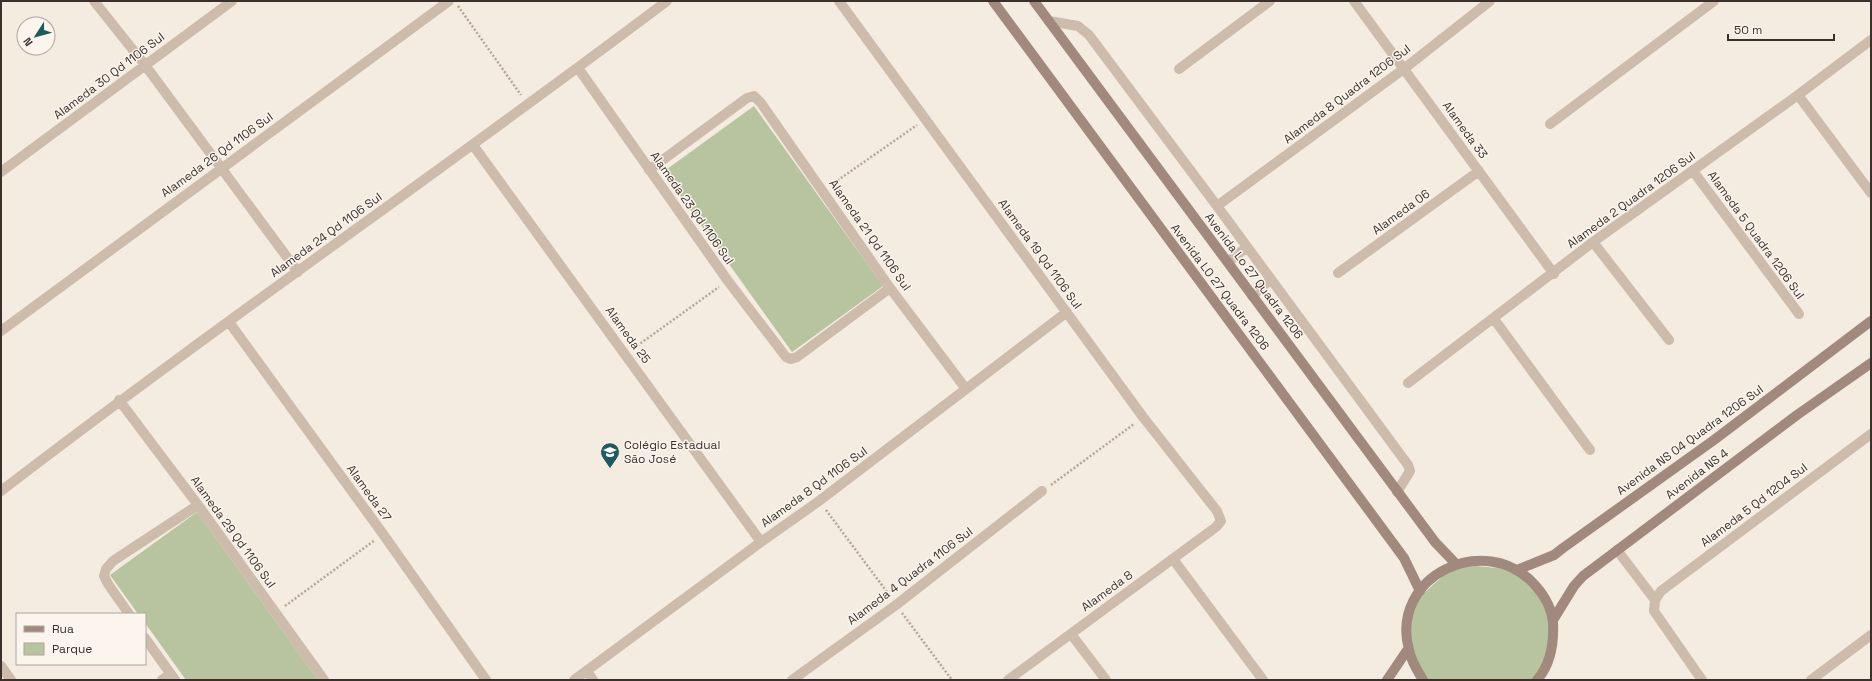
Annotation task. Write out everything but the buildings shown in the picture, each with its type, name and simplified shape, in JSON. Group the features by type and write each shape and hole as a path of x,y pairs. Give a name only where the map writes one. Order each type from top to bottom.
{"main road":[{"name":"Avenida L0 27 Quadra 1206","path":"993,1 1404,558 1420,591"},
{"name":"Avenida Lo 27 Quadra 1206","path":"1034,1 1397,492 1435,542 1456,564"},
{"name":"Avenida NS 04 Quadra 1206 Sul","path":"1517,570 1554,554 1563,548 1714,440 1871,321"},
{"name":"Avenida NS 4","path":"1553,620 1582,576 1797,416 1871,363"},
{"path":"1423,680 1414,666 1408,650 1408,619 1412,604 1420,591 1442,570 1456,564 1477,560 1497,562 1517,570 1530,579 1540,591 1548,605 1553,620 1554,639 1550,657 1541,678"},
{"path":"1387,680 1408,650"}],"street":[{"path":"94,1 146,65 298,272"},
{"name":"Alameda 30 Qd 1106 Sul","path":"3,167 146,65 232,1"},
{"name":"Alameda 26 Qd 1106 Sul","path":"1,331 449,1"},
{"name":"Alameda 24 Qd 1106 Sul","path":"1,491 119,400 298,272 527,103 578,68 666,1"},
{"name":"Alameda 19 Qd 1106 Sul","path":"839,1 1143,417 1217,512 1221,521"},
{"path":"1179,69 1270,1"},
{"name":"Alameda 33","path":"1354,1 1405,68 1554,274"},
{"name":"Alameda 8 Quadra 1206 Sul","path":"1218,206 1405,68 1490,1"},
{"path":"1550,124 1714,1"},
{"path":"1048,20 1078,26 1089,36 1218,206 1408,465 1410,471 1397,492"},
{"name":"Alameda 2 Quadra 1206 Sul","path":"1408,383 1554,274 1593,242 1798,95 1871,40"},
{"name":"Alameda 23 Qd 1106 Sul","path":"578,68 728,281 786,357 791,359 797,357 890,288"},
{"path":"1798,95 1871,193"},
{"name":"Alameda 21 Qd 1106 Sul","path":"649,170 747,98 754,96 761,103 823,190 890,288 966,389"},
{"name":"Alameda 25","path":"473,144 761,542"},
{"name":"Alameda 06","path":"1338,274 1479,171"},
{"name":"Alameda 5 Quadra 1206 Sul","path":"1693,171 1799,314"},
{"path":"1593,242 1669,340"},
{"path":"1228,262 1247,247"},
{"path":"1252,296 1271,279"},
{"name":"Alameda 8 Qd 1106 Sul","path":"574,680 819,501 1067,312"},
{"path":"1494,319 1590,450"},
{"name":"Alameda 27","path":"229,322 383,534 486,680"},
{"name":"Alameda 29 Qd 1106 Sul","path":"119,400 198,505 324,680"},
{"name":"Alameda 5 Qd 1204 Sul","path":"1655,600 1661,591 1871,434"},
{"name":"Alameda 4 Quadra 1106 Sul","path":"792,680 896,605 1042,491"},
{"path":"127,613 104,576 106,569 113,561 198,505"},
{"name":"Alameda 8","path":"1008,680 1216,527 1221,521"},
{"path":"1617,550 1655,600 1654,611 1702,680"},
{"path":"1173,559 1263,680"},
{"path":"1071,634 1106,680"},
{"path":"1811,680 1871,635"},
{"path":"146,640 169,678"},
{"path":"1,666 11,680"},
{"path":"587,671 593,680"}],"path":[{"path":"454,1 527,103"},
{"path":"823,190 925,118"},
{"path":"625,354 728,281"},
{"path":"1042,491 1143,417"},
{"path":"819,501 952,680"},
{"path":"276,613 383,534"}],"green space":[{"path":"754,106 883,286 792,352 663,172"},
{"path":"197,512 318,680 186,680 146,624 146,613 137,613 110,575"},
{"path":"1456,564 1517,570 1540,591 1553,620 1542,674 1534,680 1428,680 1408,649 1412,604"}],"place":[{"name":"Colégio Estadual São José","path":"610,469"}]}
